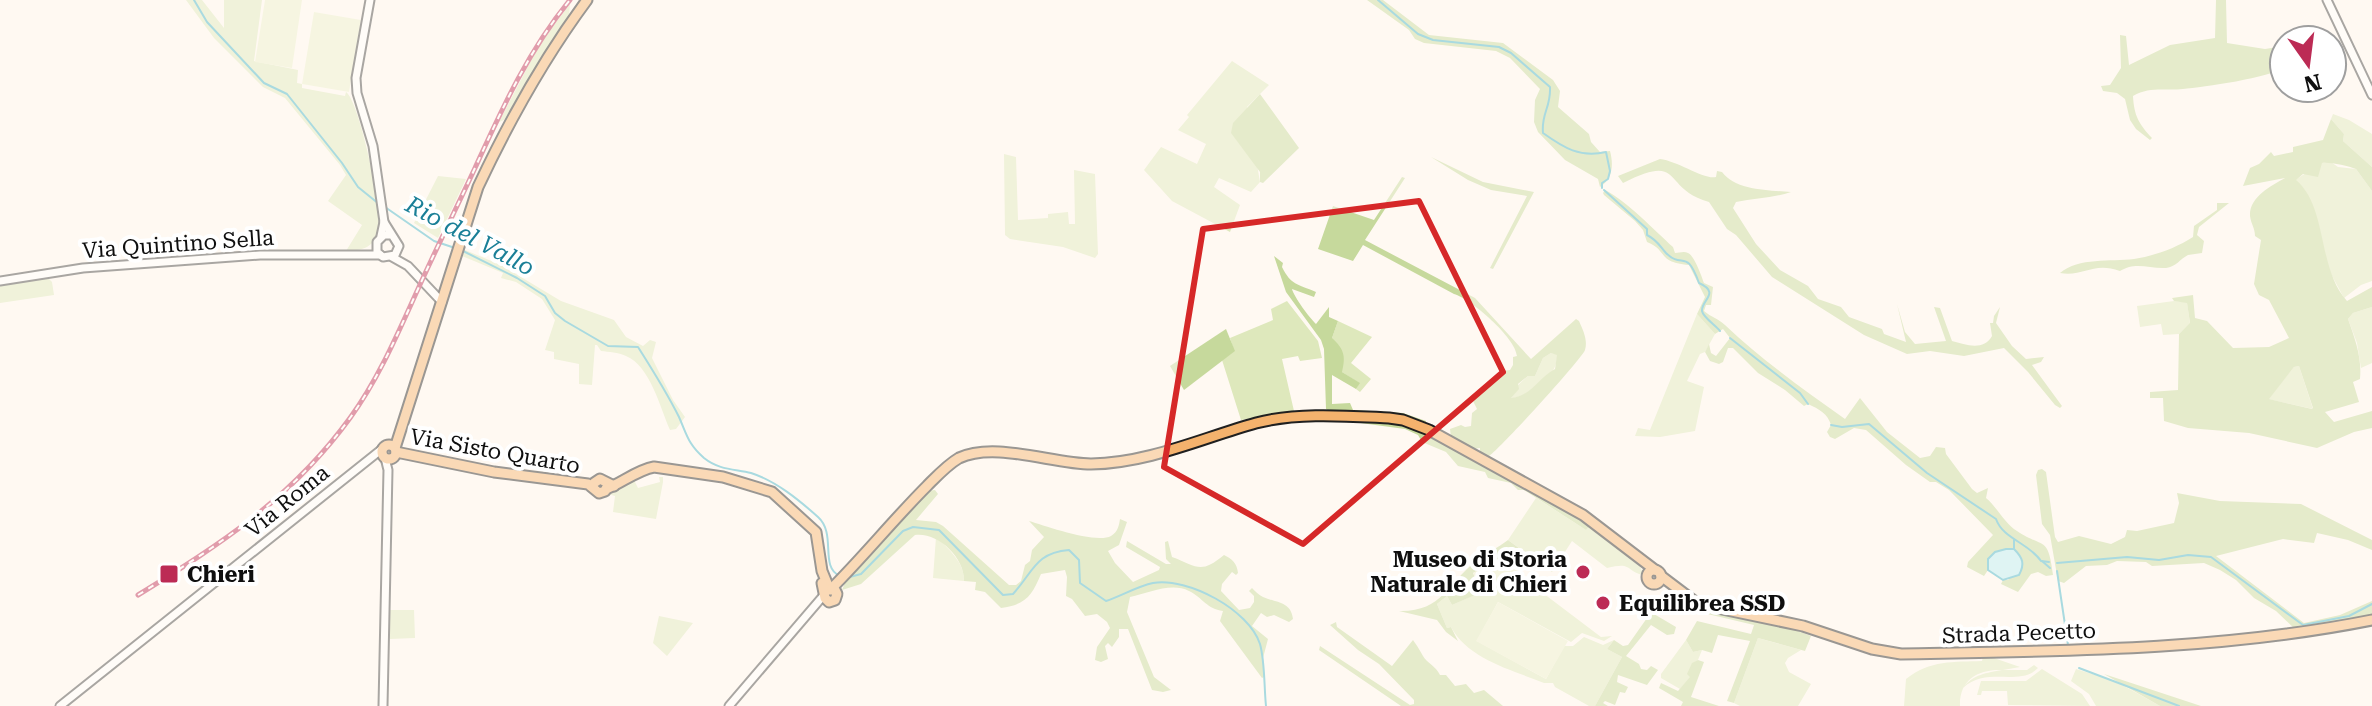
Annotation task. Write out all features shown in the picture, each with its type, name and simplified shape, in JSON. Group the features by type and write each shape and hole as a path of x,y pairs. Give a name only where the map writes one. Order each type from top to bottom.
{"main road":[{"path":"386,453 403,427 478,187 495,150 562,35 587,0"},
{"name":"Strada Pecetto","path":"834,588 896,517 959,458 991,453 1090,464 1149,456 1279,419 1372,417 1403,420 1429,430 1571,508 1638,557 1656,576 1698,604 1803,626 1872,649 1901,654 2218,642 2294,634 2372,620"},
{"name":"Via Sisto Quarto","path":"386,453 592,485 599,493 648,468 723,477 772,492 816,532 822,571 834,588"}],"street":[{"path":"370,0 356,86 373,146 384,222 399,242 399,249 408,266 442,302"},
{"path":"2327,0 2372,95"},
{"path":"360,255 371,251 381,236 384,222"},
{"path":"381,236 391,235"},
{"path":"376,244 380,255 392,257 408,266"},
{"path":"392,257 399,249"},
{"name":"Via Quintino Sella","path":"0,281 83,268 260,255 380,255"},
{"path":"383,706 386,453"},
{"name":"Via Roma","path":"60,706 386,453"},
{"path":"729,706 834,588"},
{"name":"Via Roma","path":"66,706 74,693"}],"highlighted area":[{"path":"1419,201 1503,372 1303,544 1164,467 1203,229"}],"green space":[{"path":"186,0 202,0 224,28 224,0 262,0 254,61 298,70 297,83 302,84 302,88 345,96 346,92 363,134 377,202 379,230 371,244 346,251 362,225 328,201 346,175 340,165 285,98 263,87 214,38"},
{"path":"265,0 302,0 292,68 255,62"},
{"path":"1367,0 1383,0 1429,35 1503,43 1553,80 1560,91 1558,107 1589,134 1591,142 1600,152 1610,151 1612,167 1607,180 1600,187 1598,179 1565,160 1538,132 1534,122 1535,100 1540,89 1510,58 1496,51 1424,43"},
{"path":"2216,0 2226,0 2227,43 2268,49 2268,74 2183,89 2152,90 2133,96 2136,114 2152,138 2150,140 2130,120 2125,99 2117,93 2103,91 2101,86 2110,85 2121,68 2120,35 2126,36 2129,65 2170,45 2215,38"},
{"path":"570,4 569,16 504,120 499,122 540,43"},
{"path":"314,12 361,20 349,92 302,84"},
{"path":"1232,61 1269,85 1247,107 1260,182 1251,192 1219,178 1214,187 1240,205 1230,232 1172,201 1144,170 1161,147 1197,164 1206,144 1178,130"},
{"path":"1260,94 1299,148 1263,183 1260,182 1260,172 1231,133 1233,123"},
{"path":"2333,114 2372,134 2372,167 2343,141 2344,134 2331,119"},
{"path":"2331,119 2344,134 2343,141 2372,167 2372,191 2356,169 2334,164 2322,163 2318,177 2303,174 2296,180 2313,206 2331,272 2347,301 2372,287 2372,307 2353,313 2348,319 2360,363 2360,379 2353,382 2359,402 2325,412 2334,422 2372,411 2372,428 2317,448 2249,433 2188,428 2164,421 2163,398 2150,398 2150,392 2178,390 2179,334 2190,323 2187,303 2172,298 2193,295 2195,318 2207,321 2233,348 2269,347 2289,338 2269,300 2259,295 2254,284 2261,240 2255,236 2250,216 2257,198 2285,178 2243,186 2250,168 2271,152 2274,156 2293,152 2293,147 2323,140","holes":["2299,366 2313,408 2269,399 2294,367"]},
{"path":"1004,154 1016,157 1018,220 1048,218 1048,214 1068,212 1069,224 1075,224 1074,170 1095,174 1098,254 1095,258 1063,247 1010,239 1005,235"},
{"path":"1431,157 1483,182 1534,192 1493,269 1490,268 1527,196 1491,190"},
{"path":"1660,159 1711,177 1716,177 1717,171 1722,172 1744,186 1791,192 1736,202 1733,208 1756,244 1780,270 1808,286 1818,299 1841,307 1849,317 1882,329 1884,334 1906,342 1897,304 1905,332 1915,344 1946,341 1934,307 1940,308 1952,341 1980,345 1992,336 1990,323 1993,323 2000,307 1996,323 2012,346 2026,359 2044,357 2041,362 2032,365 2062,406 2055,405 2004,348 1964,356 1930,351 1907,354 1864,335 1772,277 1736,235 1727,229 1709,202 1694,196 1665,172 1642,174 1623,183 1618,176"},
{"path":"2331,162 2338,167 2356,169 2372,191 2372,281 2344,298 2331,274 2295,180 2322,163"},
{"path":"438,176 466,179 438,238 414,223"},
{"path":"1402,177 1405,178 1365,240 1475,298 1531,359 1576,319 1579,321 1585,350 1489,456 1480,453 1480,448 1473,449 1451,437 1450,429 1461,425 1471,426 1472,413 1477,409 1473,401 1490,381 1497,379 1503,371 1510,370 1513,357 1517,356 1515,348 1492,320 1471,303 1363,245 1353,261 1318,249 1333,206 1374,220","holes":["1551,353 1557,355 1555,369 1525,394 1511,398 1519,389 1518,384 1528,376 1535,376 1543,358"]},
{"path":"1605,190 1640,216 1673,247 1675,253 1690,255 1704,283 1713,287 1711,305 1706,305 1704,311 1845,419 1860,398 1887,432 1920,458 1930,456 1936,447 1945,448 1946,454 1972,489 1977,493 1988,488 1986,498 2009,524 2047,548 2053,575 2031,574 2018,592 2001,584 2003,580 2009,580 1988,559 1988,570 1984,576 1967,567 1993,535 1949,490 1930,482 1906,465 1866,430 1854,428 1835,439 1830,437 1827,432 1831,425 1822,412 1808,404 1804,406 1758,373 1733,348 1728,348 1723,362 1710,361 1705,352 1709,344 1711,353 1716,356 1730,338 1723,329 1715,334 1697,314 1705,297 1689,265 1667,259 1647,242 1643,230 1604,195"},
{"path":"2217,203 2229,203 2199,227 2197,235 2204,241 2202,253 2188,255 2173,266 2137,266 2120,271 2095,268 2060,273 2076,264 2134,259 2172,248 2193,237 2194,226 2217,210"},
{"path":"465,250 501,265 561,301 614,320 626,337 643,346 650,340 656,342 652,358 685,417 676,429 670,430 642,369 626,356 601,351 595,345 592,385 579,384 579,364 554,359 554,352 545,350 555,320 542,299 516,282 501,278 503,273 462,256"},
{"path":"1274,256 1283,263 1285,273 1292,281 1316,292 1314,297 1292,289 1316,324 1329,307 1329,317 1338,321 1332,338 1343,353 1342,372 1360,383 1356,389 1332,375 1332,404 1350,403 1353,410 1403,413 1426,421 1425,426 1337,415 1326,409 1321,340 1286,292"},
{"path":"47,277 52,282 54,295 0,303 0,283"},
{"path":"1287,301 1318,341 1322,358 1300,361 1298,356 1282,359 1294,411 1241,420 1222,360 1234,351 1230,338 1273,320 1271,309"},
{"path":"2187,302 2190,324 2179,334 2163,335 2161,324 2140,327 2137,306"},
{"path":"2372,307 2372,363 2361,368 2357,343 2348,319 2353,313"},
{"path":"1697,314 1715,334 1705,352 1700,354 1687,381 1704,387 1695,431 1660,437 1635,436 1638,428 1650,430"},
{"path":"1338,321 1372,337 1351,363 1371,379 1360,392 1356,389 1359,383 1342,372 1332,338"},
{"path":"1226,329 1235,351 1184,390 1170,366"},
{"path":"1551,353 1557,354 1556,362 1542,384 1510,399 1518,385 1528,376 1535,376 1543,358"},
{"path":"2299,366 2313,409 2268,399 2294,367"},
{"path":"1353,419 1414,427 1592,524 1586,530 1511,483 1488,478 1485,472 1458,466 1446,452 1422,442 1418,435 1405,429 1353,422"},
{"path":"2042,469 2046,472 2058,542 2079,536 2111,544 2125,537 2127,530 2137,531 2174,523 2179,503 2177,493 2220,501 2301,504 2372,540 2372,550 2348,540 2317,533 2314,543 2283,539 2216,556 2304,623 2340,615 2372,601 2372,617 2297,631 2236,580 2204,563 2152,566 2146,562 2117,561 2086,566 2064,583 2058,581 2050,535 2042,524 2036,475"},
{"path":"659,477 663,477 663,482 656,519 613,512 615,496 608,494 634,480 638,488 660,482"},
{"path":"935,490 938,494 916,520 943,526 1009,585 1021,581 1032,550 1044,537 1029,521 1071,533 1104,538 1115,532 1120,519 1127,522 1119,545 1108,551 1133,582 1160,567 1126,547 1127,541 1171,564 1166,559 1165,542 1168,541 1172,557 1193,566 1204,567 1224,555 1232,560 1238,573 1232,572 1222,584 1221,591 1239,610 1250,608 1254,602 1254,596 1249,591 1252,588 1263,597 1286,606 1293,619 1289,622 1261,613 1252,626 1268,639 1262,678 1220,621 1223,611 1182,589 1167,588 1130,597 1127,612 1154,677 1171,690 1163,692 1152,690 1128,629 1119,629 1119,637 1112,647 1108,643 1105,646 1108,659 1101,662 1095,660 1097,647 1110,628 1097,614 1085,616 1066,596 1065,570 1041,574 1027,598 1016,605 1001,608 985,592 975,590 976,582 964,581 960,564 941,542 915,535 861,584 842,590 847,578 926,491"},
{"path":"1536,498 1586,530 1592,524 1636,558 1644,575 1626,566 1607,568 1572,541 1552,572 1508,540"},
{"path":"936,537 959,562 964,581 933,578"},
{"path":"1508,540 1531,557 1525,564 1510,554 1473,573 1482,592 1452,605 1447,596 1437,604 1447,628 1451,627 1458,641 1437,620 1399,611 1425,607 1435,602 1476,561"},
{"path":"1510,553 1520,571 1482,591 1473,573"},
{"path":"1519,575 1601,637 1612,636 1604,641 1582,633 1571,642 1498,602 1477,641 1546,679 1564,646 1573,646 1584,637 1603,645 1614,640 1607,649 1622,657 1595,706 1589,706 1553,683 1544,683 1492,662 1468,647 1451,627 1447,628 1437,604 1447,596 1452,605"},
{"path":"1498,602 1568,641 1546,679 1476,641"},
{"path":"1651,602 1657,605 1654,614 1676,627 1674,634 1667,635 1651,625 1626,656 1639,664 1641,669 1647,670 1651,666 1658,670 1647,685 1618,675 1617,682 1628,687 1625,693 1620,692 1615,705 1605,701 1603,703 1608,706 1595,706 1622,657 1607,649 1614,640 1623,646 1628,645 1647,618 1644,615"},
{"path":"1701,608 1775,622 1811,636 1805,651 1758,638 1734,703 1727,701 1750,641 1718,635 1712,653 1702,650 1693,652 1686,640 1697,621 1751,634 1754,625 1699,612"},
{"path":"390,610 414,610 415,638 390,639"},
{"path":"659,616 693,623 667,656 653,643"},
{"path":"1336,622 1337,627 1392,666 1413,640 1440,675 1446,675 1455,686 1466,684 1474,693 1484,690 1503,706 1401,706 1319,650 1320,646 1410,705 1414,704 1414,700 1379,664 1330,625"},
{"path":"1758,638 1801,650 1785,663 1789,672 1811,684 1798,706 1740,706 1734,703"},
{"path":"1686,640 1693,652 1702,650 1698,660 1692,664 1691,677 1680,689 1661,678 1661,674"},
{"path":"1983,657 1991,657 2020,667 2003,670 2027,670 2034,665 2038,668 2022,676 1982,678 1964,687 1960,706 1904,706 1906,679 1933,665 1982,661","holes":["2002,670 1976,677 1965,686 1972,678 1978,674"]},
{"path":"1698,660 1704,662 1691,697 1719,706 1681,706 1683,702 1659,688 1661,683 1678,691 1690,677 1687,674 1692,663"},
{"path":"2042,669 2082,694 2090,706 2008,705 2007,691 1982,691 1981,695 1977,695 1981,681 2026,681"},
{"path":"2076,669 2115,681 2160,706 2096,706 2089,694 2071,681"},
{"path":"2104,674 2201,706 2160,706"}],"water":[{"path":"2014,549 2021,558 2022,568 2019,575 2003,580 1988,570 1988,559 1995,552"}],"waterway":[{"name":"Rio del Vallo","path":"194,0 207,22 264,83 287,94 358,187 379,204"},
{"path":"1378,0 1418,34 1433,40 1499,47 1511,53 1550,87 1543,133 1573,150 1588,154 1606,152 1610,171 1602,188"},
{"path":"1604,190 1647,229 1647,235 1666,253 1691,266 1699,283 1709,290 1702,311 1720,331"},
{"name":"Rio del Vallo","path":"385,207 434,241 455,248"},
{"name":"Rio del Vallo","path":"461,250 545,296 555,313 565,321 608,346 638,347 670,399 694,448 715,465 751,473 769,481 818,517 824,524 830,565 840,576"},
{"path":"1730,338 1800,393 1808,404"},
{"path":"1831,425 1869,424 1927,473 1996,519 2004,531 2041,561 2049,562"},
{"name":"Rio del Vallo","path":"846,578 861,574 903,531 913,527 939,530 1003,595 1013,594 1042,559 1069,550 1079,560 1080,583 1106,601 1147,584 1167,583 1199,591 1231,608 1254,631 1260,644 1266,706"},
{"path":"2014,540 2014,549"},
{"path":"2057,563 2127,557 2159,560 2188,555 2211,557 2303,625 2349,616 2372,604"},
{"path":"2042,561 2050,568"},
{"path":"2057,571 2068,645"},
{"path":"2079,668 2179,706"}],"railway":[{"path":"138,595 226,538 279,496 304,473 350,418 387,355 517,81 541,39 570,0"}],"place":[{"name":"Museo di Storia Naturale di Chieri","path":"1583,572"},
{"name":"Chieri","path":"169,574"},
{"name":"Equilibrea SSD","path":"1603,603"}]}
